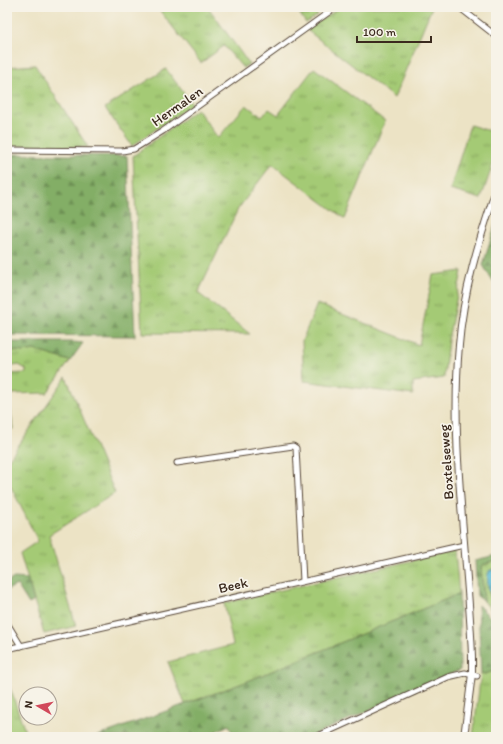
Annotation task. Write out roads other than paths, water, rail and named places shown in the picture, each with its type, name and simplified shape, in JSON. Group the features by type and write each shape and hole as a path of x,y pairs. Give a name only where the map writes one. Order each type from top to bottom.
{"main road":[{"name":"Boxtelseweg","path":"464,737 474,675 456,416 459,344 463,312 475,256 496,190"}],"street":[{"name":"Hermalen","path":"7,150 122,151 134,149 163,131 336,7"},
{"path":"459,7 496,36"},
{"path":"177,463 293,446 296,448 303,581"},
{"name":"Beek","path":"7,649 464,545"},
{"path":"7,623 21,646"},
{"path":"316,737 448,677 465,673 474,675"}],"water":[{"path":"490,570 496,570 496,604 488,587 488,573"}]}
